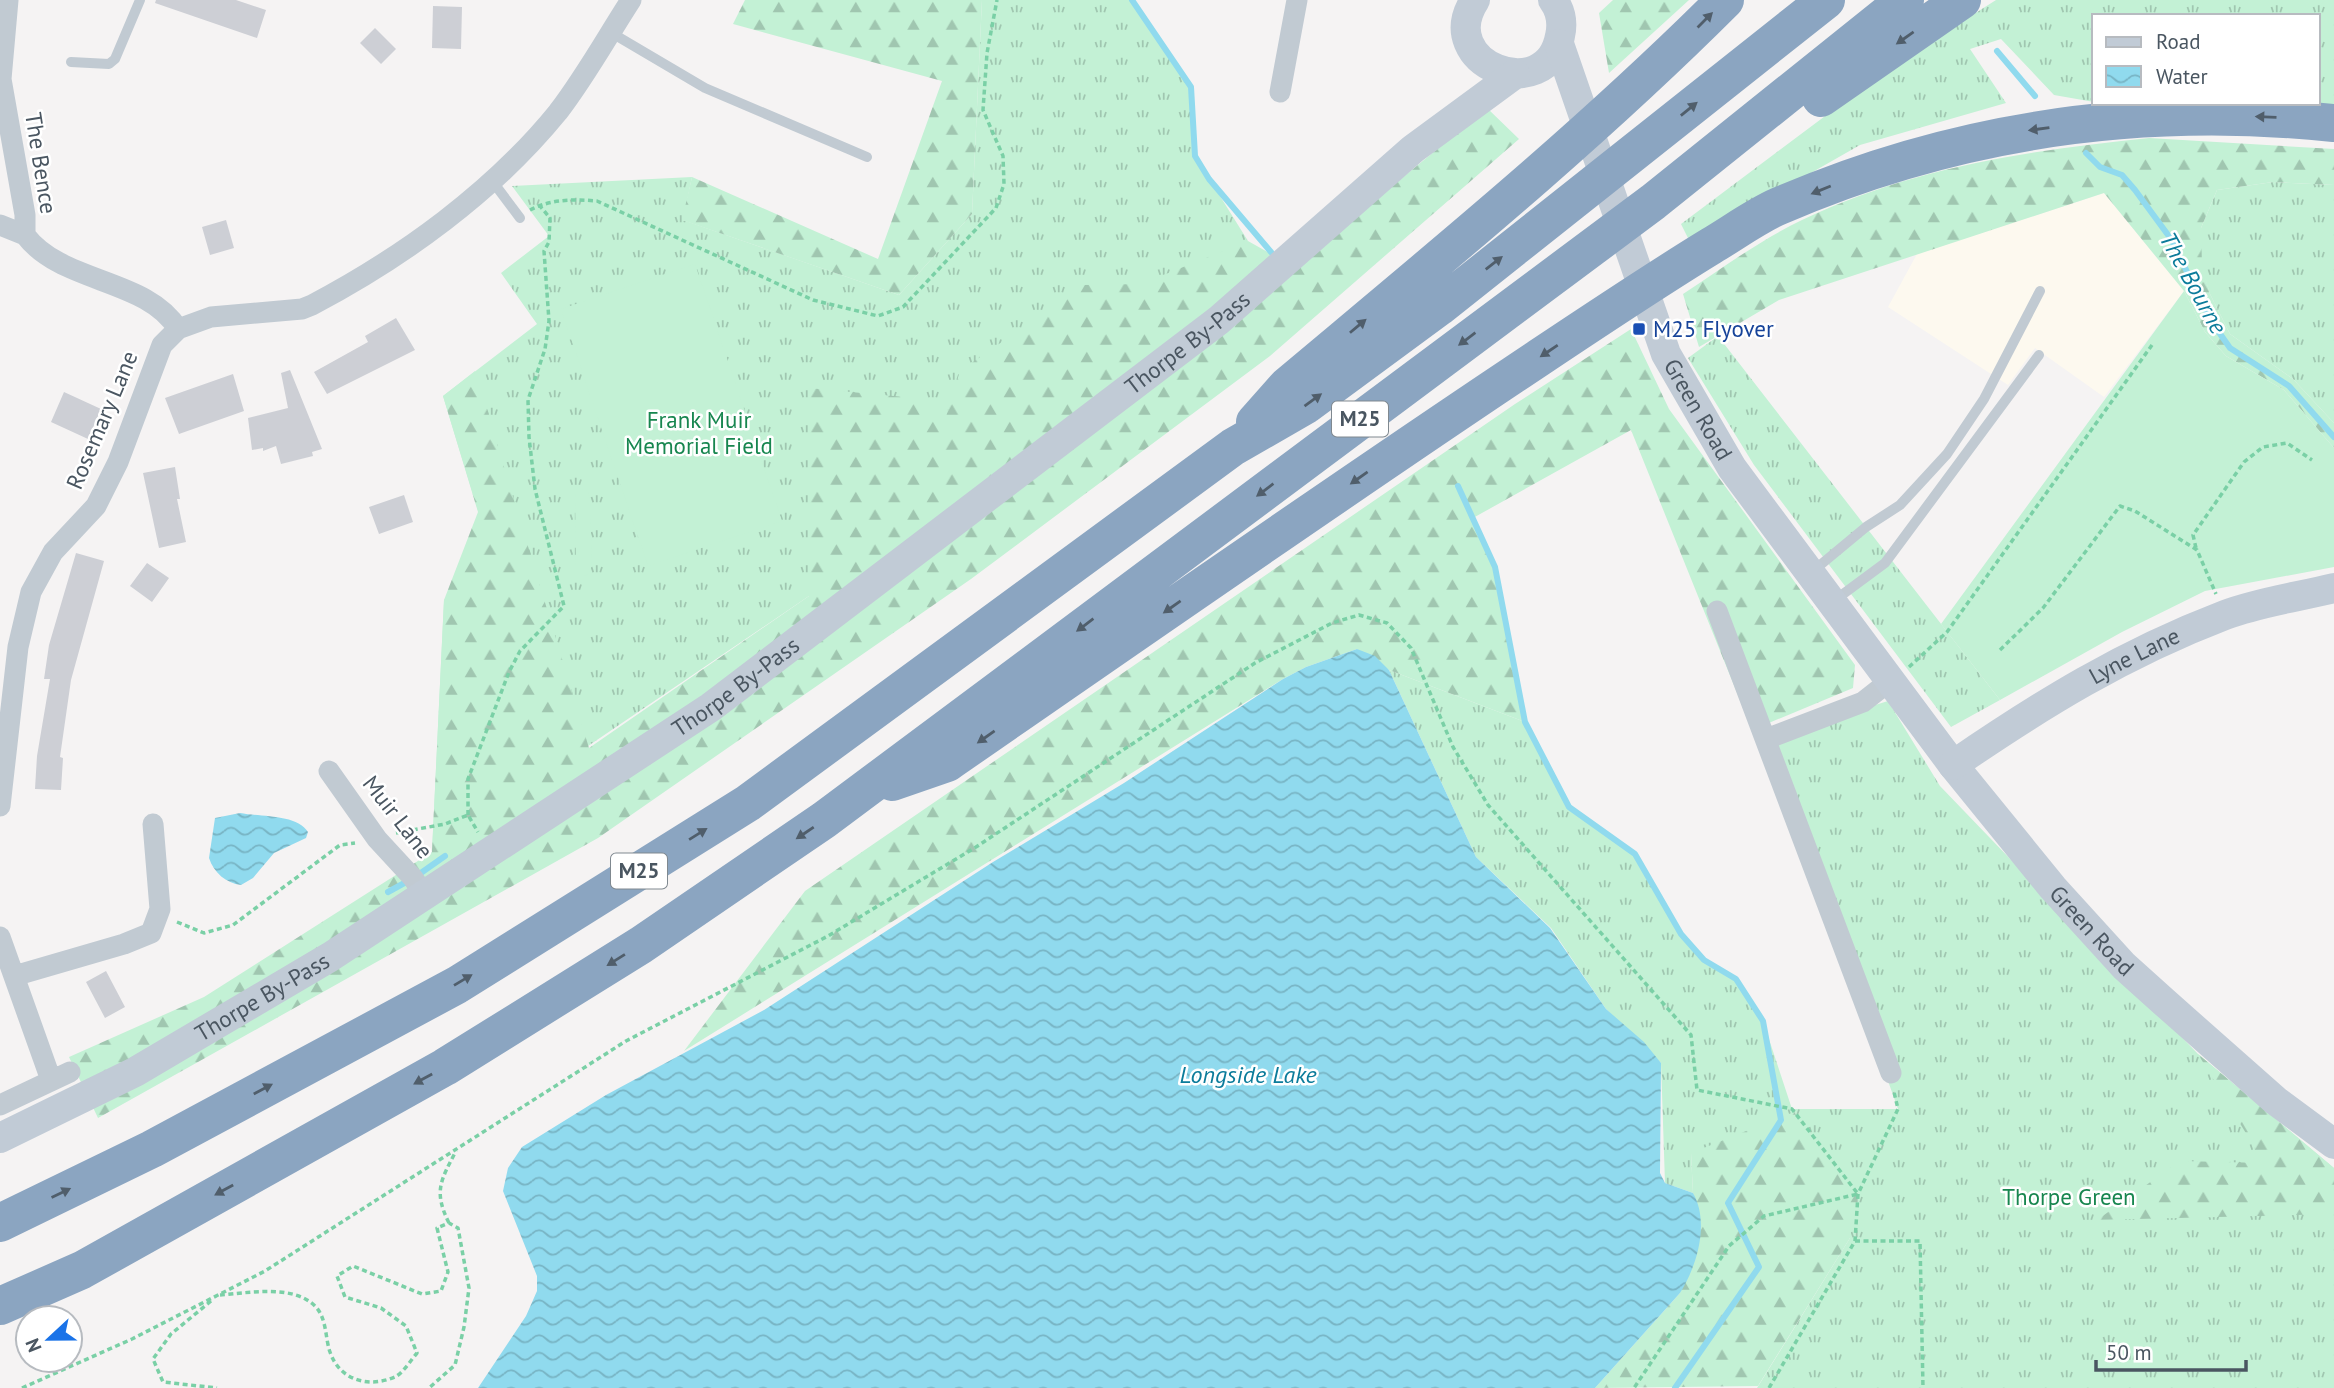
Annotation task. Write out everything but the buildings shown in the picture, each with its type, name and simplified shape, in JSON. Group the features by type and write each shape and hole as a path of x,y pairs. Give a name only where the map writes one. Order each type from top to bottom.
{"highway":[{"path":"1233,447 1287,386 1544,166 1725,0"},
{"name":"M25","path":"0,1223 152,1149 457,985 748,803 1233,447 1306,405 1636,152 1826,0"},
{"name":"M25","path":"0,1306 82,1269 445,1067 641,945 860,793 1653,202 1905,0"},
{"path":"1653,202 1720,169 1962,0"},
{"path":"860,793 947,764 1411,441 1605,313 1775,208 1853,177 1931,152 2009,133 2170,116 2269,116 2334,123"}],"main road":[{"name":"Green Road","path":"1558,4 1562,26 1559,44 1576,100 1666,354 1732,468 1953,765 2053,888 2124,966 2276,1101 2334,1144"},
{"path":"1467,7 1470,45 1481,61 1496,71 1524,72 1576,100"},
{"name":"Thorpe By-Pass","path":"0,1138 135,1072 330,957 711,706 895,569 1219,320 1413,149 1524,72 1548,60 1559,44"},
{"name":"Thorpe By-Pass","path":"1413,149 1448,110 1469,76 1475,53"},
{"name":"Lyne Lane","path":"1953,765 2027,714 2110,664 2227,614 2334,589"}],"street":[{"name":"The Bence","path":"8,0 1,79 25,215 25,235 43,256 157,305 178,329"},
{"path":"178,329 211,317 302,309 312,305 472,201 559,110 631,0"},
{"path":"1280,92 1297,0"},
{"path":"0,225 13,227 25,235"},
{"name":"Rosemary Lane","path":"0,806 8,668 24,614 41,570 96,506 118,462 151,367 162,345 178,329"},
{"path":"1717,611 1891,1073"},
{"path":"1766,738 1863,702 1891,680"},
{"name":"Muir Lane","path":"330,771 377,839 413,878 425,896"},
{"path":"14,975 124,944 151,933 160,909 153,824"},
{"path":"0,937 14,975 61,1076 0,1105"}],"lane":[{"path":"71,62 109,64 115,59 139,0"},
{"path":"610,32 705,88 867,157"},
{"path":"493,182 520,218"},
{"path":"1810,572 1866,527 1900,505 1947,454 1984,399 2040,291"},
{"path":"1832,602 1885,563 2039,355"}],"path":[{"path":"491,853 468,815 468,779 509,672 520,651 564,606 535,489 529,437 528,400 545,349 549,321 544,251 549,242 550,218 540,206 572,199 597,201 813,300 878,316 891,313 903,307 996,208 1004,184 1003,156 983,110 987,53 997,0"},
{"path":"1891,680 1947,632 2152,345"},
{"path":"2227,614 2197,550 2193,535 2244,462 2263,447 2287,443 2312,460"},
{"path":"2000,650 2043,608 2120,506 2135,511 2197,550"},
{"path":"22,1388 132,1339 265,1271 626,1041 828,936 976,847 1255,663 1332,623 1359,615 1387,623 1411,648 1453,747 1488,805 1691,1035 1697,1090 1791,1109 1858,1194"},
{"path":"158,918 171,919 204,933 221,931 244,918 340,845 377,839 468,815"},
{"path":"1769,1388 1855,1241 1858,1194 1898,1109 1891,1073"},
{"path":"429,1388 454,1365 469,1288 458,1228 449,1223 441,1207 439,1184 458,1148"},
{"path":"1634,1388 1729,1246 1764,1216 1858,1194"},
{"path":"217,1388 163,1382 153,1359 171,1334 218,1295 293,1294 316,1306 326,1329 330,1354 347,1377 370,1386 397,1377 417,1353 406,1326 381,1308 345,1297 337,1276 353,1266 422,1294 441,1291 448,1272 437,1228 449,1223"},
{"path":"1855,1241 1920,1241 1923,1388"}],"shaded area":[{"path":"2104,193 2184,291 2104,397 2035,348 2008,385 1888,307 1917,254"}],"green space":[{"path":"745,0 982,0 972,214 899,295 682,220 692,177 878,259 942,81 733,24"},
{"name":"Frank Muir Memorial Field","path":"982,0 1132,0 1191,87 1195,156 1248,241 1240,259 809,596 432,852 444,600 491,553 443,396 537,324 501,273 549,236 512,186 692,177 683,220 899,295 972,214"},
{"path":"1613,0 1689,0 1609,73 1599,13"},
{"path":"1996,0 2334,0 2334,109 2320,104 2320,14 2092,14 2092,102 2054,95 2001,39 1970,49 2006,103 1860,145 1690,242 1681,224 1892,66"},
{"path":"1487,108 1519,139 1270,356 971,579 598,838 98,1118 69,1057 204,997 432,852 444,600 478,512 443,396 475,371 589,748 809,596 808,388 915,398 923,419 944,423 960,371 1084,285 1141,284 1248,241 1294,267"},
{"path":"2149,138 2334,149 2334,185 2273,182 2217,190 2201,228 2202,266 2210,294 2230,334 2293,379 2334,423 2334,448 2284,390 2226,356 2205,332 2184,291 2104,193 1779,300 1699,347 1683,294 1756,246 1802,220 1886,187 1971,164 2059,149"},
{"path":"2273,182 2334,185 2334,423 2293,379 2230,334 2210,294 2201,266 2201,228 2217,190"},
{"path":"695,264 782,521 648,566 561,309"},
{"path":"2184,291 2205,332 2226,356 2284,390 2334,448 2334,567 2205,591 2122,632 2000,700 1941,624"},
{"path":"1631,329 1669,409 1855,665 1853,688 1752,730 1631,430 1473,518 1495,567 1525,722 1389,670 1357,649 1306,667 684,1051 805,891 1515,404"},
{"path":"1718,336 2000,700 1951,727 1754,465 1688,358"},
{"path":"581,489 588,491 590,500 592,565 589,574 584,576 576,568 575,493"},
{"name":"Thorpe Green","path":"1389,670 1525,722 1569,807 1635,854 1681,934 1704,960 1736,979 1763,1021 1792,1109 1898,1109 1766,739 1888,701 1940,786 2198,1054 2334,1168 2334,1388 1757,1388 1850,1238 1691,1153 1693,1193 1665,1183 1661,1063 1606,1009 1551,928 1476,857"},
{"path":"2198,1054 2334,1168 2334,1214 2097,1220 2180,1161 2264,1163"},
{"path":"1794,1112 1858,1194 1850,1238 1758,1386 1595,1388 1680,1293 1701,1227 1693,1193 1691,1153"}],"water":[{"name":"Longside Lake","path":"1357,649 1375,656 1389,670 1476,857 1550,928 1606,1009 1644,1042 1661,1063 1660,1173 1665,1183 1693,1193 1701,1217 1699,1244 1692,1270 1680,1293 1595,1388 478,1388 526,1316 537,1291 537,1276 503,1191 508,1168 522,1147 606,1095 764,1010 993,862 1124,783 1283,679 1306,667"},
{"path":"240,813 287,819 303,826 308,832 306,838 274,853 253,878 241,885 221,876 209,858 215,818"}],"waterway":[{"path":"1132,0 1191,87 1195,156 1209,179 1271,252"},
{"name":"The Bourne","path":"1997,51 2035,96"},
{"name":"The Bourne","path":"2086,153 2100,167 2122,175 2135,190 2171,239 2211,321 2230,348 2289,386 2334,437"},
{"path":"1458,486 1495,567 1525,722 1569,807 1635,854 1681,934 1704,960 1736,979 1763,1021 1781,1120 1728,1203 1759,1267 1675,1388"},
{"path":"418,875 445,856"},
{"path":"388,892 408,881"}],"place":[{"name":"M25 Flyover","path":"1639,329"}]}
